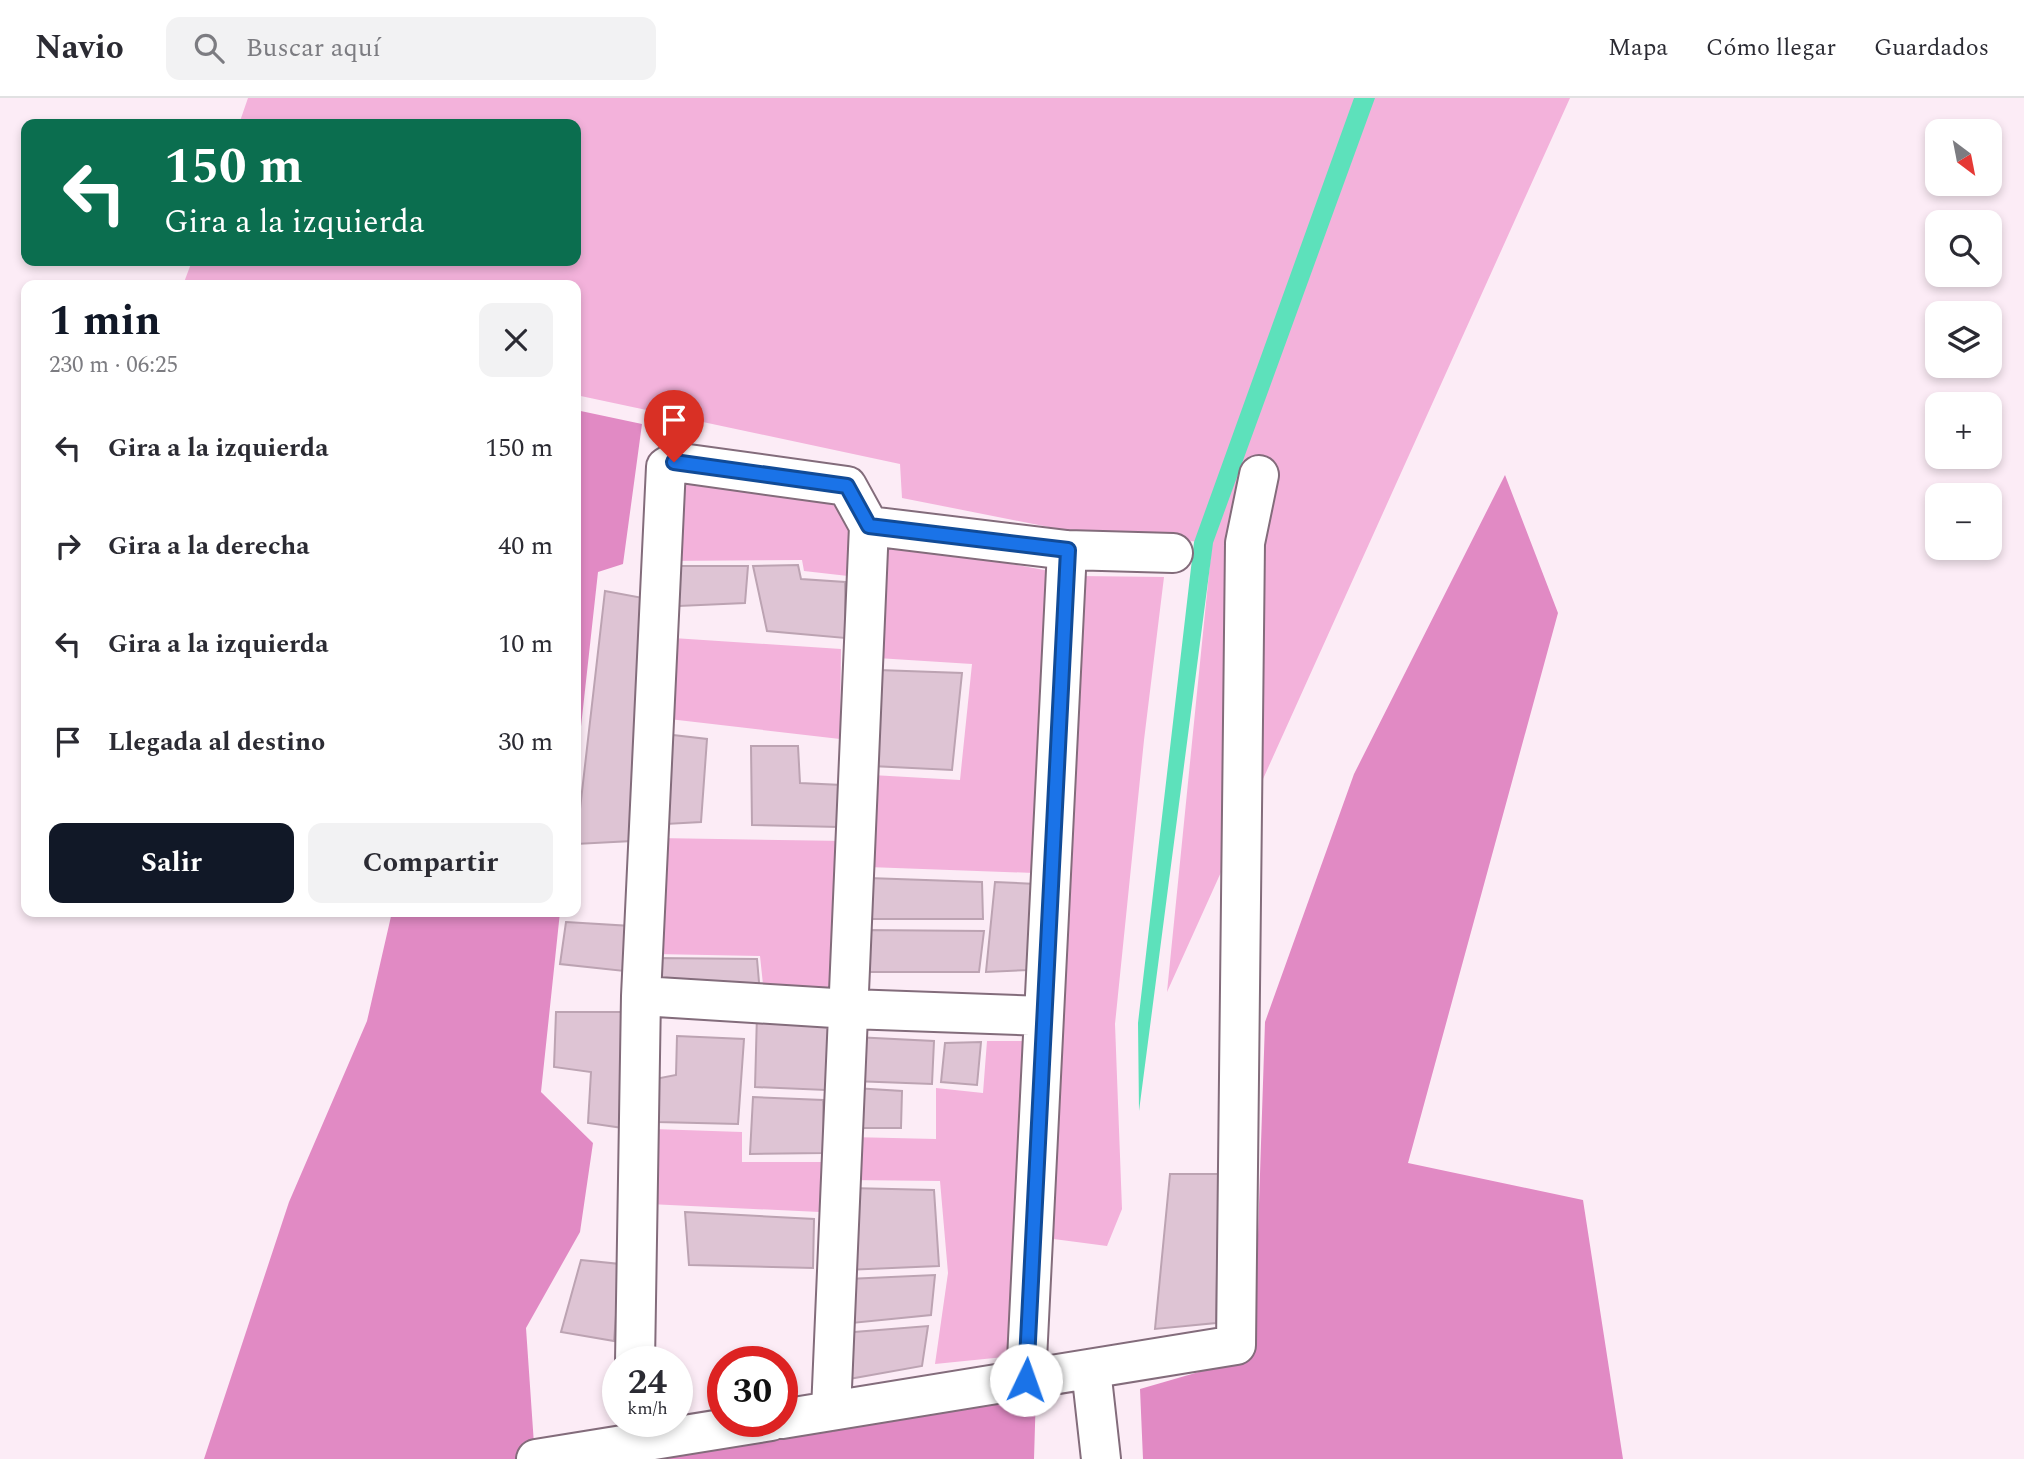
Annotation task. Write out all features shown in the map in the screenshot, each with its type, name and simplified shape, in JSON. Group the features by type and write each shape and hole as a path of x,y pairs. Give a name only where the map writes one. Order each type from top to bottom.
{"street":[{"path":"635,1346 641,996 666,467 674,462 847,486 869,526 831,1411"},
{"path":"798,1416 1236,1345 1245,543 1259,475"},
{"path":"869,526 1068,550 1173,552"},
{"path":"1026,1380 1068,550"},
{"path":"641,996 849,1009 1043,1016"},
{"path":"1091,1369 1101,1459"},
{"path":"536,1459 616,1437"}],"shaded area":[{"path":"248,98 1570,98 1167,992 1212,543 1064,530 902,498 900,464 581,396 581,280 185,280 190,266 581,266 581,119 241,119"},
{"path":"1354,98 1375,98 1213,543 1139,1111 1138,1023 1194,542"},
{"path":"581,411 642,424 623,564 598,572 581,727"},
{"path":"675,475 850,502 848,576 804,571 802,560 663,561"},
{"path":"1505,475 1558,613 1408,1163 1583,1200 1623,1459 1143,1459 1140,1389 1254,1356 1265,1022 1354,774"},
{"path":"880,540 1055,572 1034,873 868,867 872,775 960,780 972,664 877,658"},
{"path":"1080,576 1164,577 1144,740 1115,1024 1122,1209 1107,1246 1046,1238"},
{"path":"673,638 841,649 840,739 669,719"},
{"path":"657,838 846,841 840,997 764,994 760,956 654,954"},
{"path":"391,917 559,917 541,1092 593,1143 580,1232 526,1328 535,1459 204,1459 289,1202 367,1021"},
{"path":"987,1041 1031,1041 1014,1356 935,1364 948,1273 940,1181 847,1180 850,1137 936,1139 936,1088 983,1093"},
{"path":"653,1129 742,1132 742,1162 821,1162 820,1212 649,1204"},
{"path":"1036,1392 1034,1459 644,1459 773,1437 798,1437 798,1433"}],"building":[{"path":"798,565 801,579 845,582 845,638 767,631 753,566"},
{"path":"676,566 748,566 745,603 679,606"},
{"path":"605,591 643,598 632,841 581,844 581,800"},
{"path":"878,670 962,673 952,770 872,766"},
{"path":"673,735 707,739 701,822 666,824"},
{"path":"751,746 798,746 800,783 842,785 839,827 752,825"},
{"path":"868,878 982,882 983,919 865,919"},
{"path":"995,882 1036,884 1029,970 986,972"},
{"path":"566,922 631,926 624,971 560,964"},
{"path":"862,930 984,931 979,972 860,972"},
{"path":"655,958 757,959 760,994 651,987"},
{"path":"556,1012 627,1012 623,1128 588,1123 591,1072 554,1067"},
{"path":"757,1014 832,1016 826,1090 755,1087"},
{"path":"677,1036 744,1039 738,1124 657,1122 655,1079 676,1075"},
{"path":"854,1037 934,1041 932,1084 853,1081"},
{"path":"981,1042 977,1085 941,1082 945,1043"},
{"path":"854,1088 902,1091 901,1128 851,1128"},
{"path":"753,1097 823,1100 824,1153 750,1154"},
{"path":"1170,1174 1219,1174 1216,1323 1155,1329"},
{"path":"849,1188 934,1190 939,1266 845,1270"},
{"path":"685,1212 814,1219 813,1268 689,1265"},
{"path":"581,1260 620,1264 614,1341 561,1332"},
{"path":"935,1275 931,1315 842,1324 847,1279"},
{"path":"928,1326 922,1366 838,1381 842,1333"}],"route":[{"path":"674,462 847,486 869,526 1068,550 1026,1380"}]}
